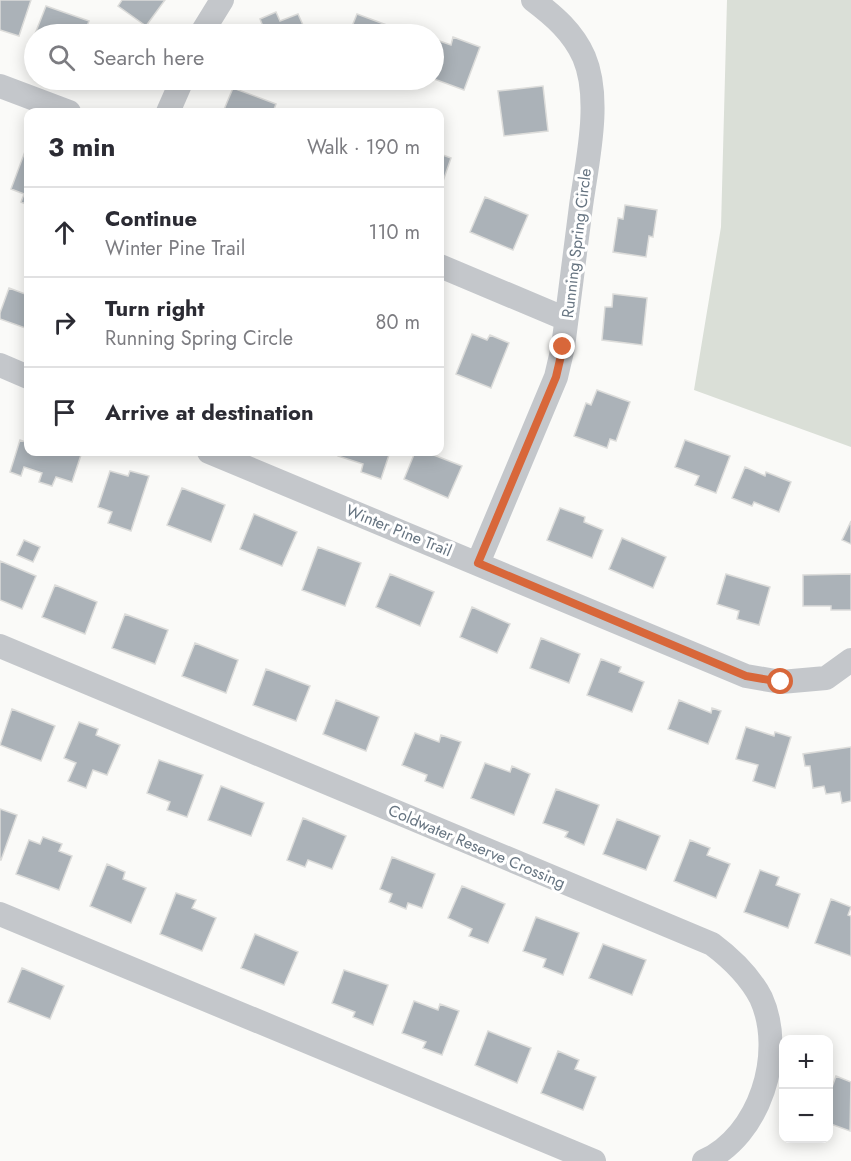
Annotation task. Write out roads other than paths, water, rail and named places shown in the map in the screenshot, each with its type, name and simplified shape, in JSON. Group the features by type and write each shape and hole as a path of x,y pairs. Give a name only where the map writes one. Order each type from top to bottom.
{"street":[{"path":"207,24 222,0"},
{"name":"Running Spring Circle","path":"478,563 556,377 566,319 591,127 592,87 585,59 571,34 555,17 533,0"},
{"path":"0,86 58,108"},
{"path":"170,108 178,90"},
{"path":"444,268 566,319"},
{"path":"0,365 24,375"},
{"name":"Winter Pine Trail","path":"219,456 746,676 781,682 826,678 851,660"},
{"name":"Coldwater Reserve Crossing","path":"0,646 712,944 735,961 761,999 768,1023 771,1047 764,1092 754,1112 726,1146 704,1161"},
{"path":"0,914 594,1161"}]}
